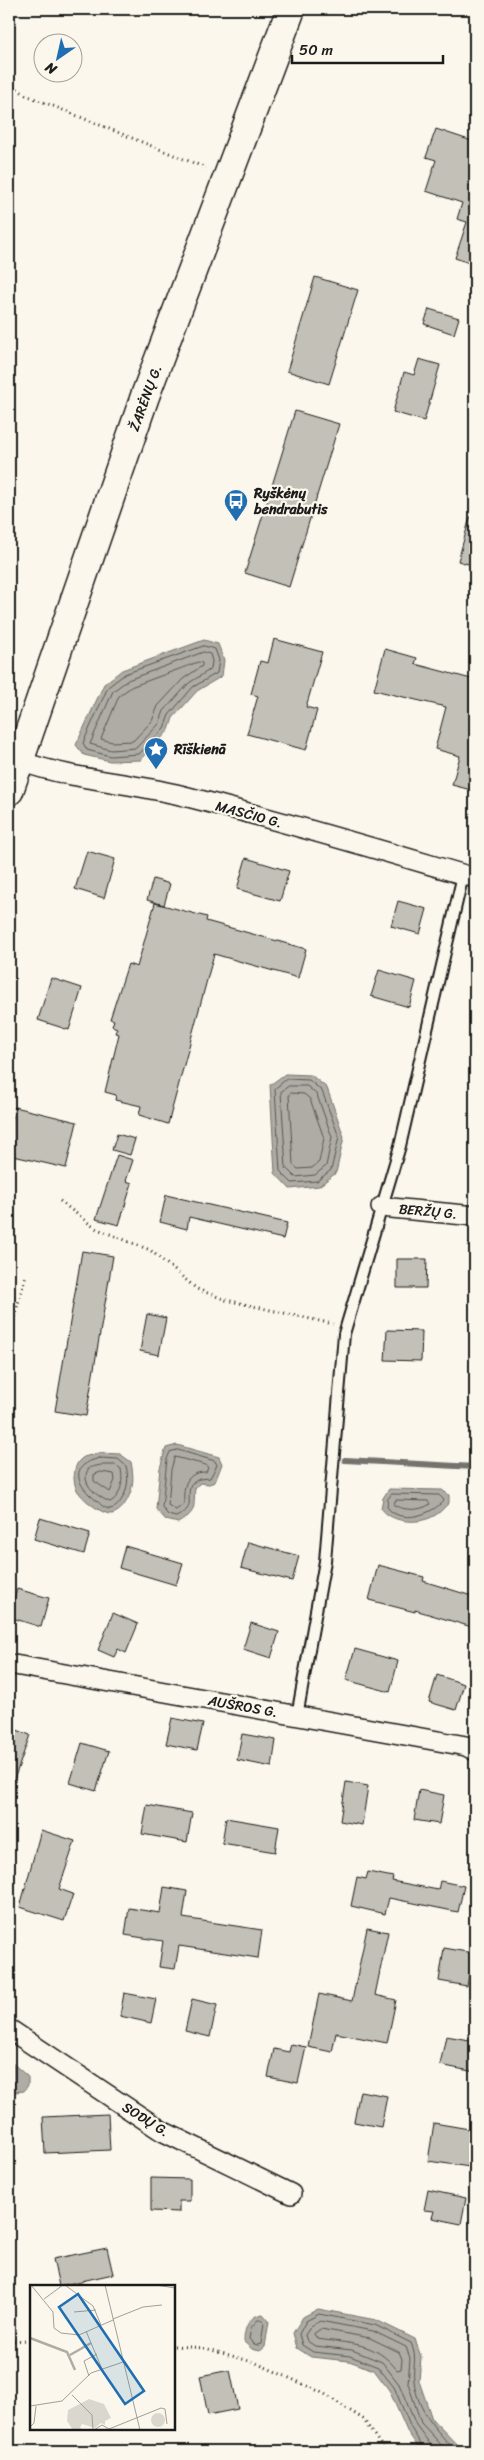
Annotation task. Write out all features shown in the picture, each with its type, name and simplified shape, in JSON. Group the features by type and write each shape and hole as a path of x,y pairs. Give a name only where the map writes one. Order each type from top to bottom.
{"main road":[{"name":"ŽARĖNŲ G.","path":"9,791 145,396 291,9"}],"street":[{"name":"MASČIO G.","path":"20,761 45,769 176,795 310,830 469,876"},
{"name":"BERŽŲ G.","path":"381,1207 475,1216"},
{"name":"AUŠROS G.","path":"9,1664 466,1746 475,1751"},
{"name":"SODŲ G.","path":"9,2029 162,2131 291,2194"}],"lane":[{"path":"297,1716 325,1561 346,1327 400,1146 469,876"}],"path":[{"path":"9,83 26,94 228,177"},
{"path":"60,1201 95,1228 150,1250 197,1289 226,1300 346,1327"},
{"path":"9,1336 26,1275"},
{"path":"9,2341 30,2340"},
{"path":"175,2346 205,2348 256,2363 323,2393 363,2419 385,2451"}],"water":[{"path":"204,640 218,644 224,660 222,676 197,691 173,718 169,730 141,760 110,761 84,755 76,745 104,684 122,670"},
{"path":"285,1074 311,1075 327,1088 344,1137 336,1173 319,1186 290,1189 275,1173 270,1085"},
{"path":"177,1445 219,1457 222,1464 215,1482 209,1484 200,1483 195,1488 192,1512 178,1523 166,1520 156,1509 160,1468 166,1448"},
{"path":"99,1453 120,1454 131,1462 133,1478 131,1492 122,1507 112,1514 99,1510 90,1504 80,1494 75,1485 75,1469 80,1460"},
{"path":"389,1489 442,1490 449,1495 449,1503 431,1518 416,1521 400,1520 392,1517 381,1508 383,1498"},
{"path":"9,2060 28,2077 28,2085 24,2091 15,2092 9,2090"},
{"path":"318,2309 376,2320 415,2339 421,2357 419,2381 432,2419 463,2451 421,2451 407,2431 389,2390 374,2370 349,2361 311,2357 297,2348 293,2333 303,2317"},
{"path":"263,2314 269,2321 265,2347 260,2351 252,2349 244,2342 244,2337 250,2320"}],"building":[{"path":"436,129 475,142 475,265 455,258 467,222 457,219 462,203 426,191 436,160 426,157"},
{"path":"315,277 358,290 329,384 287,371"},
{"path":"429,309 459,318 454,334 424,324"},
{"path":"419,359 440,365 424,421 393,412 404,372 414,375"},
{"path":"295,411 339,424 289,587 245,573"},
{"path":"470,517 475,518 475,566 458,561"},
{"path":"274,639 322,652 306,707 317,710 306,750 247,734 258,696 251,694 260,661 268,663"},
{"path":"385,649 417,658 415,664 475,680 475,791 452,785 460,756 435,749 446,707 374,690"},
{"path":"87,851 115,859 104,898 75,889"},
{"path":"246,858 289,871 280,901 237,889"},
{"path":"153,879 170,884 164,905 147,900"},
{"path":"398,901 427,909 420,934 391,926"},
{"path":"155,903 207,917 206,921 306,949 298,978 214,954 168,1124 139,1115 141,1106 115,1100 116,1095 105,1092 119,1034 115,1033 117,1028 112,1026 114,1020 110,1019 128,964 137,967"},
{"path":"379,970 416,981 409,1007 371,996"},
{"path":"51,978 82,988 69,1030 38,1020"},
{"path":"15,1107 77,1122 66,1168 9,1155 9,1134"},
{"path":"117,1134 135,1139 130,1155 112,1150"},
{"path":"117,1155 133,1160 126,1181 132,1183 119,1225 96,1219"},
{"path":"166,1195 287,1223 283,1239 189,1217 187,1229 160,1222"},
{"path":"82,1251 113,1256 86,1416 55,1411"},
{"path":"397,1259 427,1259 426,1288 397,1288"},
{"path":"147,1314 166,1318 159,1355 140,1351"},
{"path":"387,1330 422,1331 421,1361 385,1360"},
{"path":"40,1518 90,1533 84,1554 34,1539"},
{"path":"248,1542 299,1556 292,1581 241,1568"},
{"path":"125,1546 183,1563 176,1585 119,1568"},
{"path":"378,1565 424,1577 423,1581 475,1597 475,1628 415,1610 415,1612 369,1600"},
{"path":"17,1589 49,1598 41,1627 9,1617"},
{"path":"113,1613 138,1624 126,1653 118,1649 114,1657 98,1650"},
{"path":"251,1623 279,1632 271,1658 243,1649"},
{"path":"355,1649 398,1661 390,1692 346,1680"},
{"path":"437,1675 464,1684 456,1710 429,1702"},
{"path":"172,1718 203,1724 197,1750 166,1744"},
{"path":"9,1727 30,1735 11,1788 9,1787"},
{"path":"242,1734 276,1740 272,1767 237,1760"},
{"path":"82,1743 109,1751 96,1791 70,1783"},
{"path":"346,1782 368,1786 362,1825 340,1821"},
{"path":"419,1790 444,1795 439,1824 414,1820"},
{"path":"147,1805 192,1813 187,1842 142,1834"},
{"path":"226,1818 279,1827 275,1852 222,1843"},
{"path":"41,1830 75,1841 59,1889 73,1894 64,1921 20,1907"},
{"path":"368,1872 393,1877 392,1881 438,1890 440,1881 464,1886 458,1912 389,1898 385,1914 351,1906 357,1877 366,1879"},
{"path":"164,1887 187,1891 183,1918 262,1930 258,1958 179,1946 175,1969 159,1967 163,1941 125,1935 129,1908 160,1913"},
{"path":"367,1928 388,1932 375,1995 396,2000 387,2043 336,2033 332,2052 308,2047 319,1994 352,2001"},
{"path":"444,1948 473,1953 467,1986 439,1981"},
{"path":"124,1993 156,1999 151,2023 120,2016"},
{"path":"192,1999 217,2005 210,2037 185,2031"},
{"path":"446,2036 475,2041 475,2072 440,2065"},
{"path":"291,2044 306,2047 298,2083 268,2077 274,2049 289,2052"},
{"path":"360,2091 387,2096 381,2127 354,2122"},
{"path":"108,2114 110,2150 45,2153 43,2117"},
{"path":"434,2123 475,2130 470,2167 428,2161"},
{"path":"151,2178 190,2179 190,2201 179,2201 179,2212 151,2211"},
{"path":"428,2190 466,2198 461,2224 432,2218 434,2211 424,2210"},
{"path":"107,2248 113,2274 59,2285 53,2259"},
{"path":"230,2370 238,2409 208,2415 200,2376"}],"waterway":[{"path":"345,1460 475,1467"}],"place":[{"name":"Ryškėnų bendrabutis","path":"236,522"},
{"name":"Rīškienā","path":"156,770"}]}
